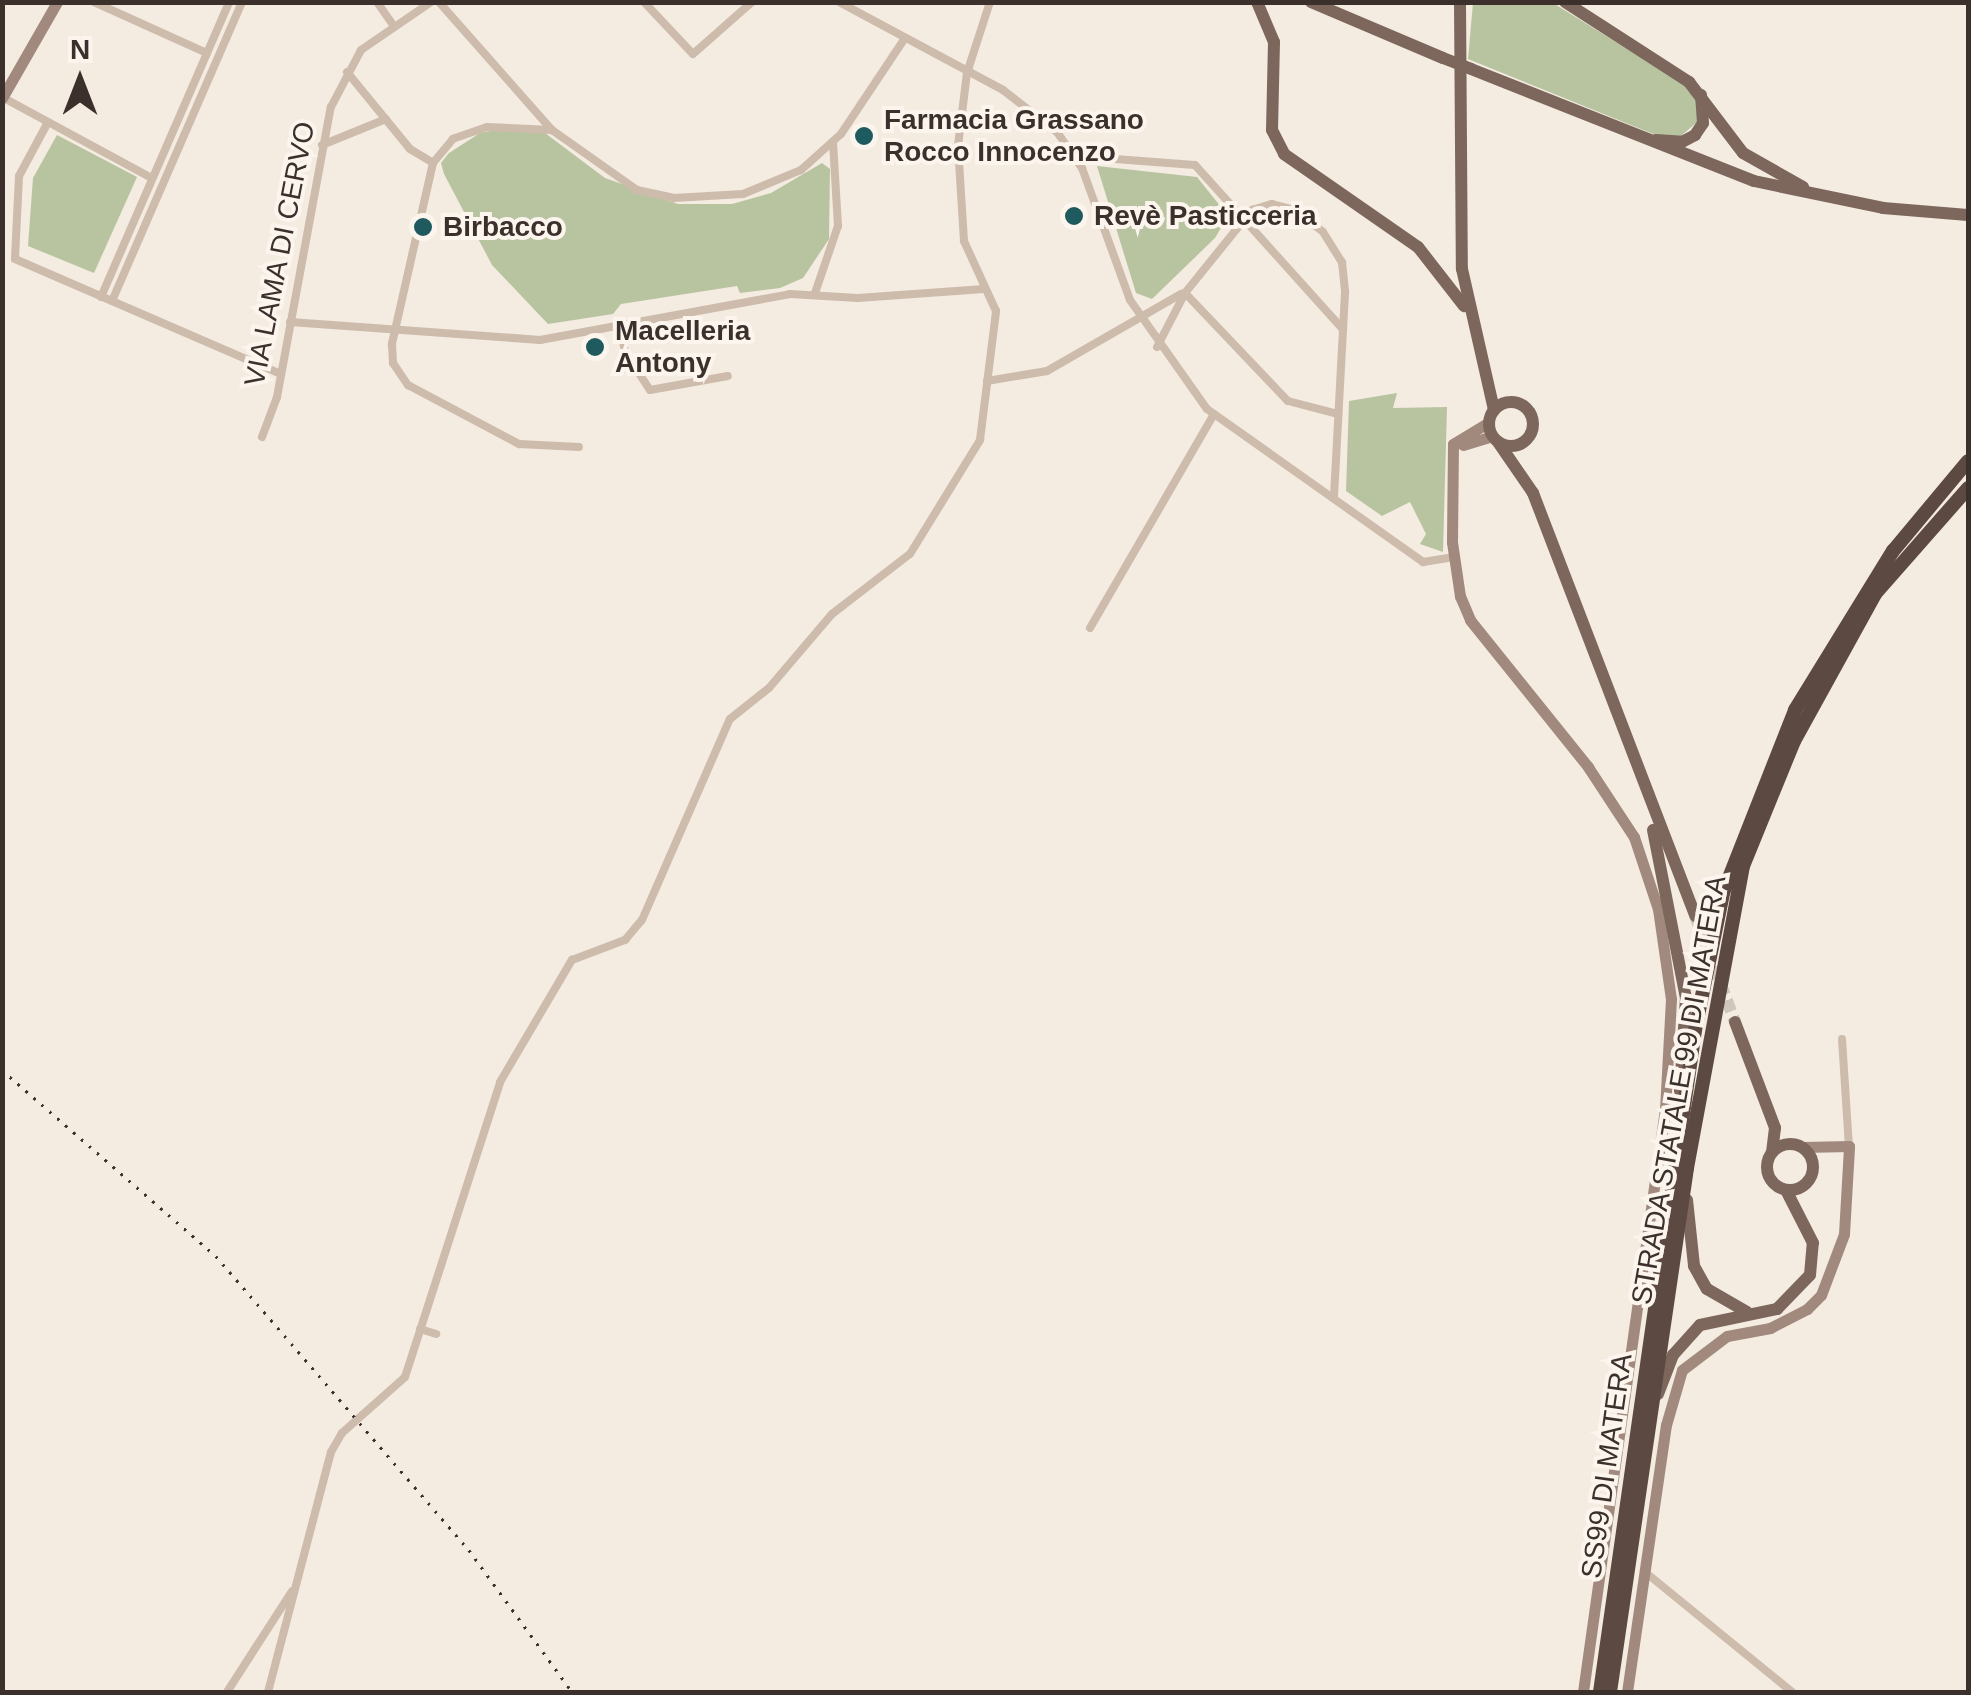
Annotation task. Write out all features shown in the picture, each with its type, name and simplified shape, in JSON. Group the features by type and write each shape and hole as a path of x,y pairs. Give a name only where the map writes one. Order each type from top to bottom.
{"highway":[{"name":"STRADA STATALE 99 DI MATERA","path":"1671,1188 1723,893 1745,827 1795,710 1851,612 1968,461"},
{"name":"STRADA STATALE 99 DI MATERA","path":"1610,1692 1723,948 1764,810 1875,594 1968,488"},
{"name":"SS99 DI MATERA","path":"1600,1692 1671,1188"}],"main road":[{"path":"1257,2 1274,42 1272,130 1284,154 1418,247 1453,284 1471,318"},
{"path":"1311,2 1570,112 1754,181 1882,208 1968,215"},
{"path":"1462,2 1457,209 1471,318 1496,411 1496,439 1533,494"},
{"path":"1565,2 1701,92 1731,139 1760,166 1798,186 1882,208"},
{"path":"1570,112 1667,144 1682,142 1703,124 1701,92"},
{"path":"1496,411 1526,407 1533,419 1522,444 1533,494 1695,916"},
{"path":"1496,439 1522,444"},
{"path":"1635,765 1674,918 1686,998 1671,1188"},
{"name":"STRADA STATALE 99 DI MATERA","path":"1735,1022 1775,1128 1772,1152"},
{"name":"STRADA STATALE 99 DI MATERA","path":"1775,1128 1803,1150"},
{"path":"1653,1406 1684,1339 1718,1316 1750,1313 1790,1301 1810,1275 1813,1243 1805,1218 1786,1190 1768,1175 1772,1152 1803,1150 1808,1183 1805,1218"},
{"path":"1687,1168 1694,1266 1707,1289 1750,1313"},
{"path":"1786,1190 1808,1183"}],"street":[{"path":"57,2 3,97 150,178"},
{"path":"94,2 206,54"},
{"path":"101,297 228,2"},
{"path":"112,301 242,2"},
{"path":"378,2 393,25"},
{"name":"VIA LAMA DI CERVO","path":"262,437 281,374 322,145 347,72 361,50 431,2"},
{"path":"439,2 552,130 637,190 674,198 719,198 772,184 834,143 905,38"},
{"path":"644,2 693,54 752,2"},
{"path":"839,2 1040,115 1075,156 1140,318 1157,347 1214,414 1423,562 1454,556"},
{"path":"268,1692 331,1452 342,1433 405,1376 500,1082 572,960 625,940 642,920 730,720 769,688 832,614 910,554 980,440 996,311 964,241 958,146 967,73 990,2"},
{"path":"347,72 410,149 433,163"},
{"path":"322,145 386,119"},
{"path":"48,122 19,176 16,260 281,374"},
{"path":"552,130 487,127 453,138 433,163 393,330 394,362 408,385 519,444 579,447"},
{"path":"815,293 838,226 834,143"},
{"path":"1075,156 1195,165 1239,219 1342,328"},
{"path":"1157,347 1184,292 1239,219 1272,204 1294,210 1323,232 1342,262 1334,497"},
{"path":"290,322 540,340 711,304 815,293 858,298 984,290"},
{"path":"987,381 1047,372 1184,292"},
{"path":"1184,292 1288,401 1338,414"},
{"path":"620,324 625,352 650,390 728,376"},
{"path":"1454,444 1496,411"},
{"path":"1090,628 1214,414"},
{"path":"1454,444 1496,439"},
{"path":"1454,444 1454,556 1470,620 1617,807 1645,863 1658,908 1672,1035 1583,1692"},
{"path":"1627,1692 1666,1425 1682,1370 1713,1342 1788,1321 1821,1295 1849,1210 1842,1038"},
{"path":"1803,1150 1849,1146"},
{"path":"420,1329 436,1334"},
{"path":"1645,1572 1792,1692"},
{"path":"226,1692 298,1582"}],"green space":[{"path":"1473,3 1553,3 1692,89 1699,100 1697,122 1680,137 1663,138 1468,59"},
{"path":"500,129 545,133 605,178 678,204 732,204 771,193 822,163 830,169 829,239 803,278 780,288 740,293 737,286 621,304 613,314 548,324 492,265 441,163 449,153 480,133"},
{"path":"57,135 137,177 94,273 28,246 33,178"},
{"path":"1097,166 1197,177 1221,207 1225,221 1215,238 1152,299 1136,293"},
{"path":"1397,393 1393,408 1447,407 1443,552 1420,544 1426,534 1410,502 1382,516 1346,491 1349,401"}],"tunnel":[{"path":"1695,916 1735,1022"}],"railway":[{"path":"2,1070 216,1256 469,1550 572,1692"}],"place":[{"name":"Farmacia Grassano Rocco Innocenzo","path":"864,136"},
{"name":"Revè Pasticceria","path":"1074,216"},
{"name":"Birbacco","path":"423,227"},
{"name":"Macelleria Antony","path":"595,347"}]}
